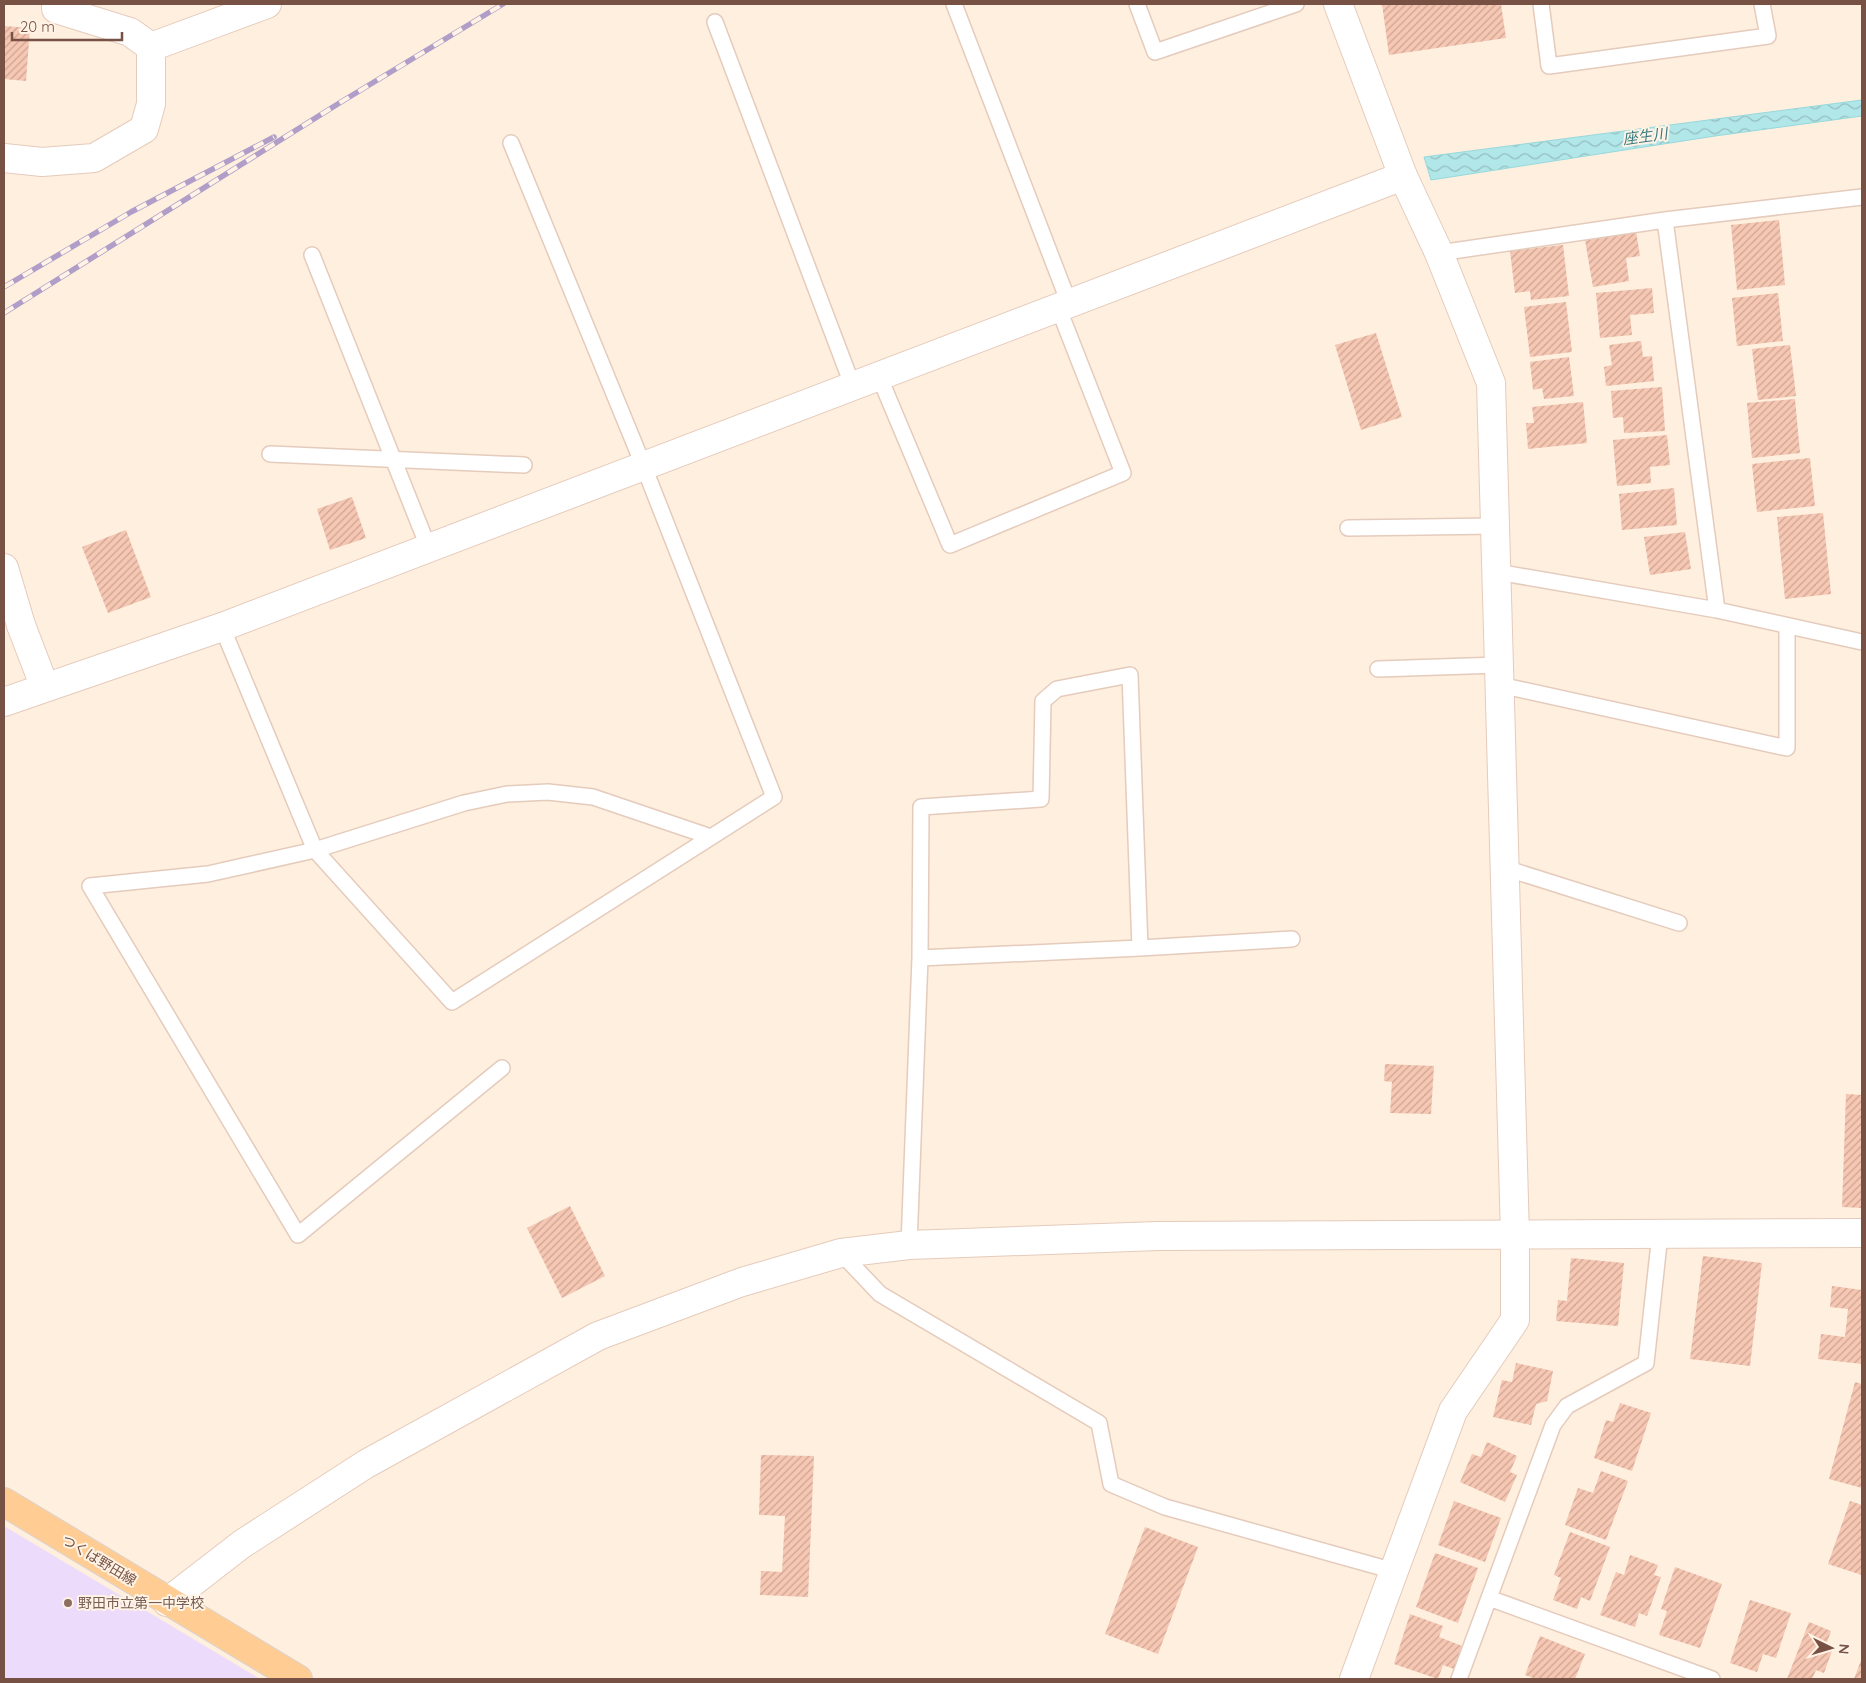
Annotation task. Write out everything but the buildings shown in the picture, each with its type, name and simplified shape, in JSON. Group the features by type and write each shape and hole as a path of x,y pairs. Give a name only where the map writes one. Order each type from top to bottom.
{"main road":[{"name":"つくば野田線","path":"4,1502 298,1679"}],"street":[{"path":"56,4 56,9 130,32 151,47"},
{"path":"151,47 267,4"},
{"path":"1338,4 1403,176 1439,253 1491,383 1515,1236 1515,1320 1453,1411 1354,1679"},
{"path":"4,158 42,162 94,158 144,129 151,104 151,47"},
{"path":"4,702 222,627 1403,176"},
{"path":"4,568 12,617 45,688"},
{"path":"168,1602 242,1544 366,1464 598,1336 742,1282 842,1253 909,1245 1158,1236 1862,1234"}],"lane":[{"path":"879,376 950,545 1123,473 954,4"},
{"path":"1137,4 1155,52 1296,4"},
{"path":"1542,4 1549,66 1768,36 1762,4"},
{"path":"714,22 853,386"},
{"path":"222,627 315,850 452,1002 774,797 644,467 511,143"},
{"path":"1439,253 1665,220 1862,197"},
{"path":"1665,220 1717,610"},
{"path":"312,255 429,549"},
{"path":"270,454 524,465"},
{"path":"1348,528 1496,526"},
{"path":"1496,572 1717,610 1862,642"},
{"path":"1378,669 1500,675 1786,748 1787,626"},
{"path":"909,1245 920,958 921,807 1041,798 1043,701 1057,689 1130,675 1140,948"},
{"path":"502,1068 298,1235 90,886 208,874 315,850 464,803 507,794 548,792 593,798 711,837"},
{"path":"1504,868 1679,923"},
{"path":"920,958 1292,939"},
{"path":"1459,1679 1553,1425 1567,1406 1646,1363 1660,1234"},
{"path":"842,1253 880,1294 1099,1422 1111,1484 1165,1507 1394,1571"},
{"path":"1489,1598 1712,1679"}],"shaded area":[{"name":"野田市立第一中学校","path":"4,1526 260,1679 4,1679"}],"water":[{"name":"座生川","path":"1862,100 1862,116 1715,136 1431,180 1424,157"}],"railway":[{"path":"4,313 341,102 503,4"},
{"path":"4,287 131,212 274,137"}],"place":[{"name":"野田市立第一中学校","path":"68,1603"}]}
